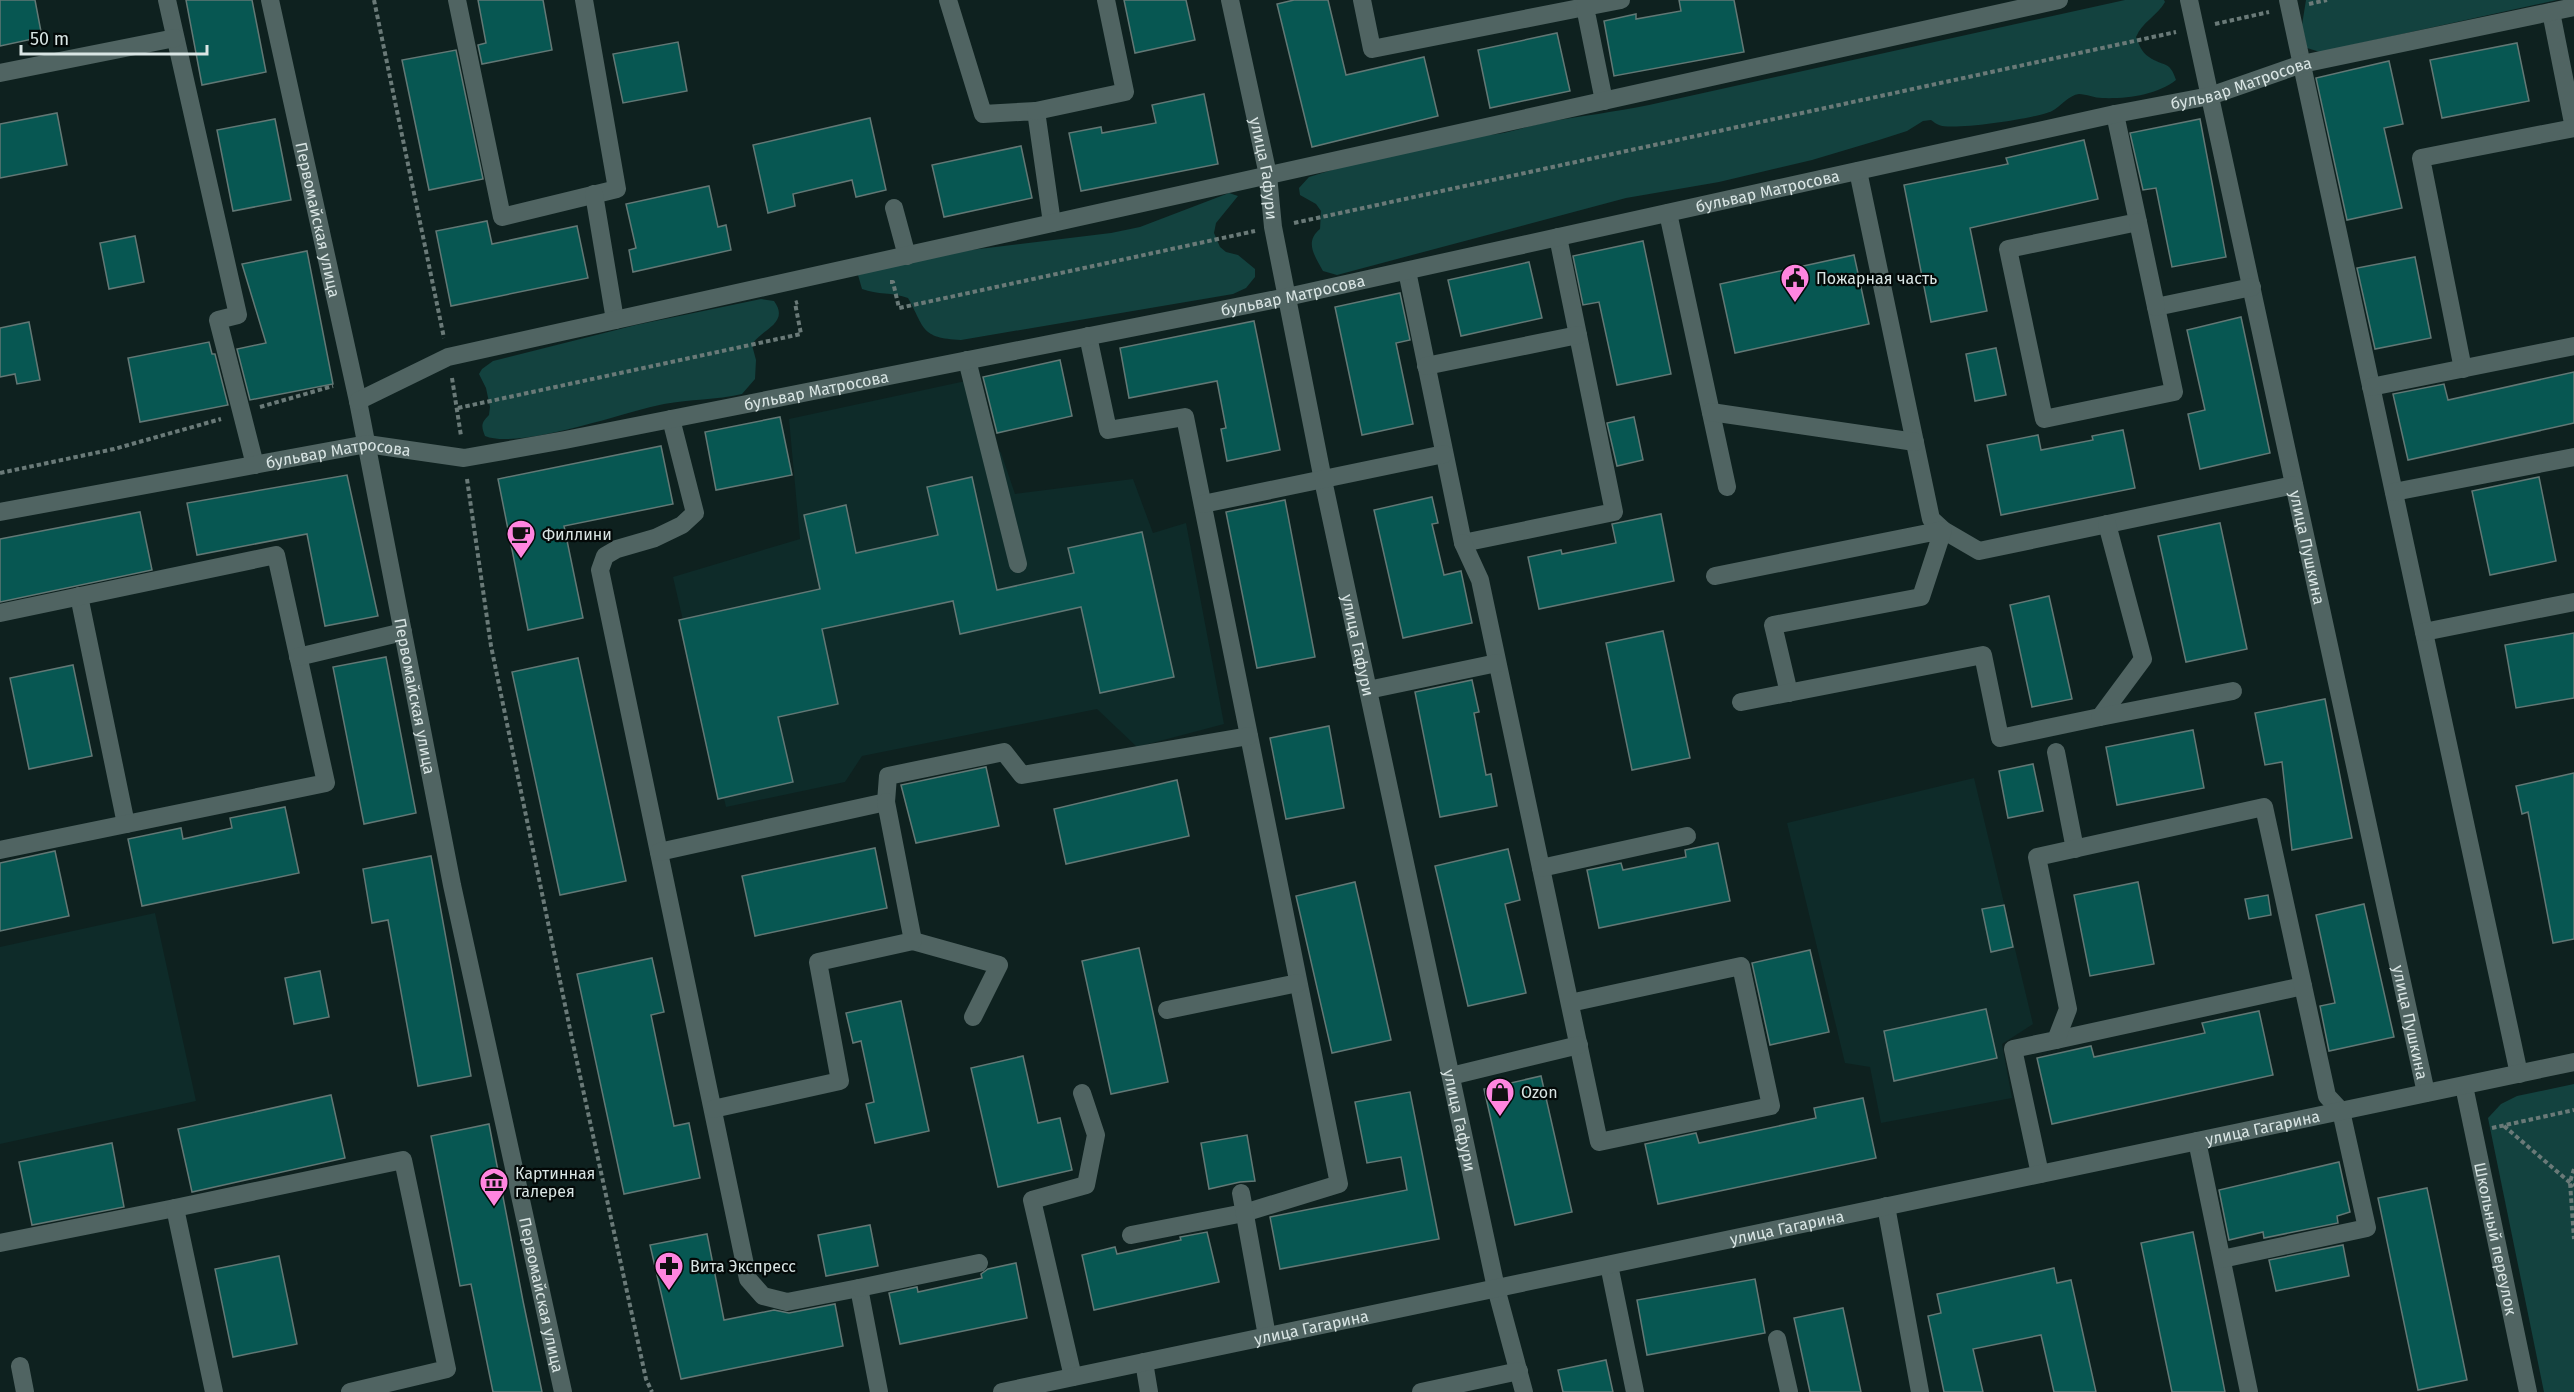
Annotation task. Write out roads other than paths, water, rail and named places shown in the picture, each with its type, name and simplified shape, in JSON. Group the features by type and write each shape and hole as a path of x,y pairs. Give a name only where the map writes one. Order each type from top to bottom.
{"street":[{"path":"166,0 238,315 218,320 255,465"},
{"name":"Первомайская улица","path":"270,0 367,444 452,885 563,1392"},
{"path":"457,0 502,216 617,189 584,0"},
{"path":"948,0 983,114 1036,111 1125,92 1106,0"},
{"name":"улица Гафури","path":"1230,0 1268,176 1273,227 1323,480 1496,1288 1524,1392"},
{"path":"1362,0 1372,50 1621,0"},
{"path":"358,401 448,357 2060,0"},
{"name":"улица Пушкина","path":"2189,0 2426,1093"},
{"path":"2289,4 2518,1074"},
{"path":"1585,7 1604,101"},
{"name":"бульвар Матросова","path":"0,512 367,444 464,458 671,419 1287,297 2115,114 2210,96 2302,64 2574,8"},
{"path":"2463,369 2421,158 2574,128 2552,12"},
{"path":"0,73 175,38"},
{"path":"1036,111 1052,223"},
{"path":"2115,114 2138,222 2174,392 2043,419 2008,249 2138,222"},
{"path":"1858,171 1931,519 1943,530 1979,551 2294,485"},
{"path":"594,194 615,320"},
{"path":"894,208 907,256"},
{"path":"1668,213 1727,487"},
{"path":"1463,543 1614,512 1558,237"},
{"path":"1407,271 1463,543 1480,580 1599,1142 1771,1106 1741,966 1570,1003"},
{"path":"2156,307 2252,287"},
{"path":"1426,366 1578,335"},
{"path":"1088,336 1108,430 1185,417 1339,1184 1244,1213 1131,1236"},
{"path":"2371,387 2574,346"},
{"path":"967,360 1018,564"},
{"path":"1711,412 1915,442"},
{"path":"671,419 695,513 682,525 655,538 617,549 605,556 600,570 748,1279 763,1296 787,1302 979,1263"},
{"path":"1203,504 1444,454"},
{"path":"2394,492 2574,457"},
{"path":"2100,717 2142,659 2107,524"},
{"path":"1715,576 1943,530"},
{"path":"1789,693 1773,625 1921,597 1943,530"},
{"path":"0,613 276,555 326,783 0,850"},
{"path":"79,597 126,824"},
{"path":"2424,632 2574,602"},
{"path":"298,657 403,632"},
{"path":"1742,702 1983,655 2000,738 2233,691"},
{"path":"1368,690 1497,663"},
{"path":"913,941 886,802 888,776 1004,752 1022,775 1249,736"},
{"path":"2056,752 2075,849"},
{"path":"659,852 886,802"},
{"path":"2056,1040 2068,1009 2037,857 2264,807 2327,1096 2341,1111 2367,1228 2222,1258"},
{"path":"1541,868 1687,836"},
{"path":"713,1109 840,1081 818,962 913,941 999,965 973,1017"},
{"path":"1167,1010 1298,983"},
{"path":"2040,1174 2013,1049 2303,986"},
{"path":"1450,1076 1579,1045"},
{"name":"улица Гагарина","path":"1002,1392 1033,1389 1073,1377 2574,1062"},
{"name":"Школьный переулок","path":"2464,1086 2528,1392"},
{"path":"1073,1377 1032,1200 1086,1185 1096,1135 1082,1093"},
{"path":"2198,1141 2249,1392"},
{"path":"0,1243 403,1160 447,1369 350,1392"},
{"path":"1241,1193 1267,1336"},
{"path":"1886,1206 1920,1392"},
{"path":"175,1208 214,1392"},
{"path":"1609,1265 1635,1392"},
{"path":"859,1288 879,1392"},
{"path":"1777,1339 1788,1392"},
{"path":"1144,1362 1149,1392"},
{"path":"20,1366 24,1392"},
{"path":"1421,1392 1519,1371"}],"place":[{"name":"Пожарная часть","path":"1795,304"},
{"name":"Филлини","path":"521,560"},
{"name":"Ozon","path":"1500,1118"},
{"name":"Картинная галерея","path":"494,1208"},
{"name":"Вита Экспресс","path":"669,1292"}]}
